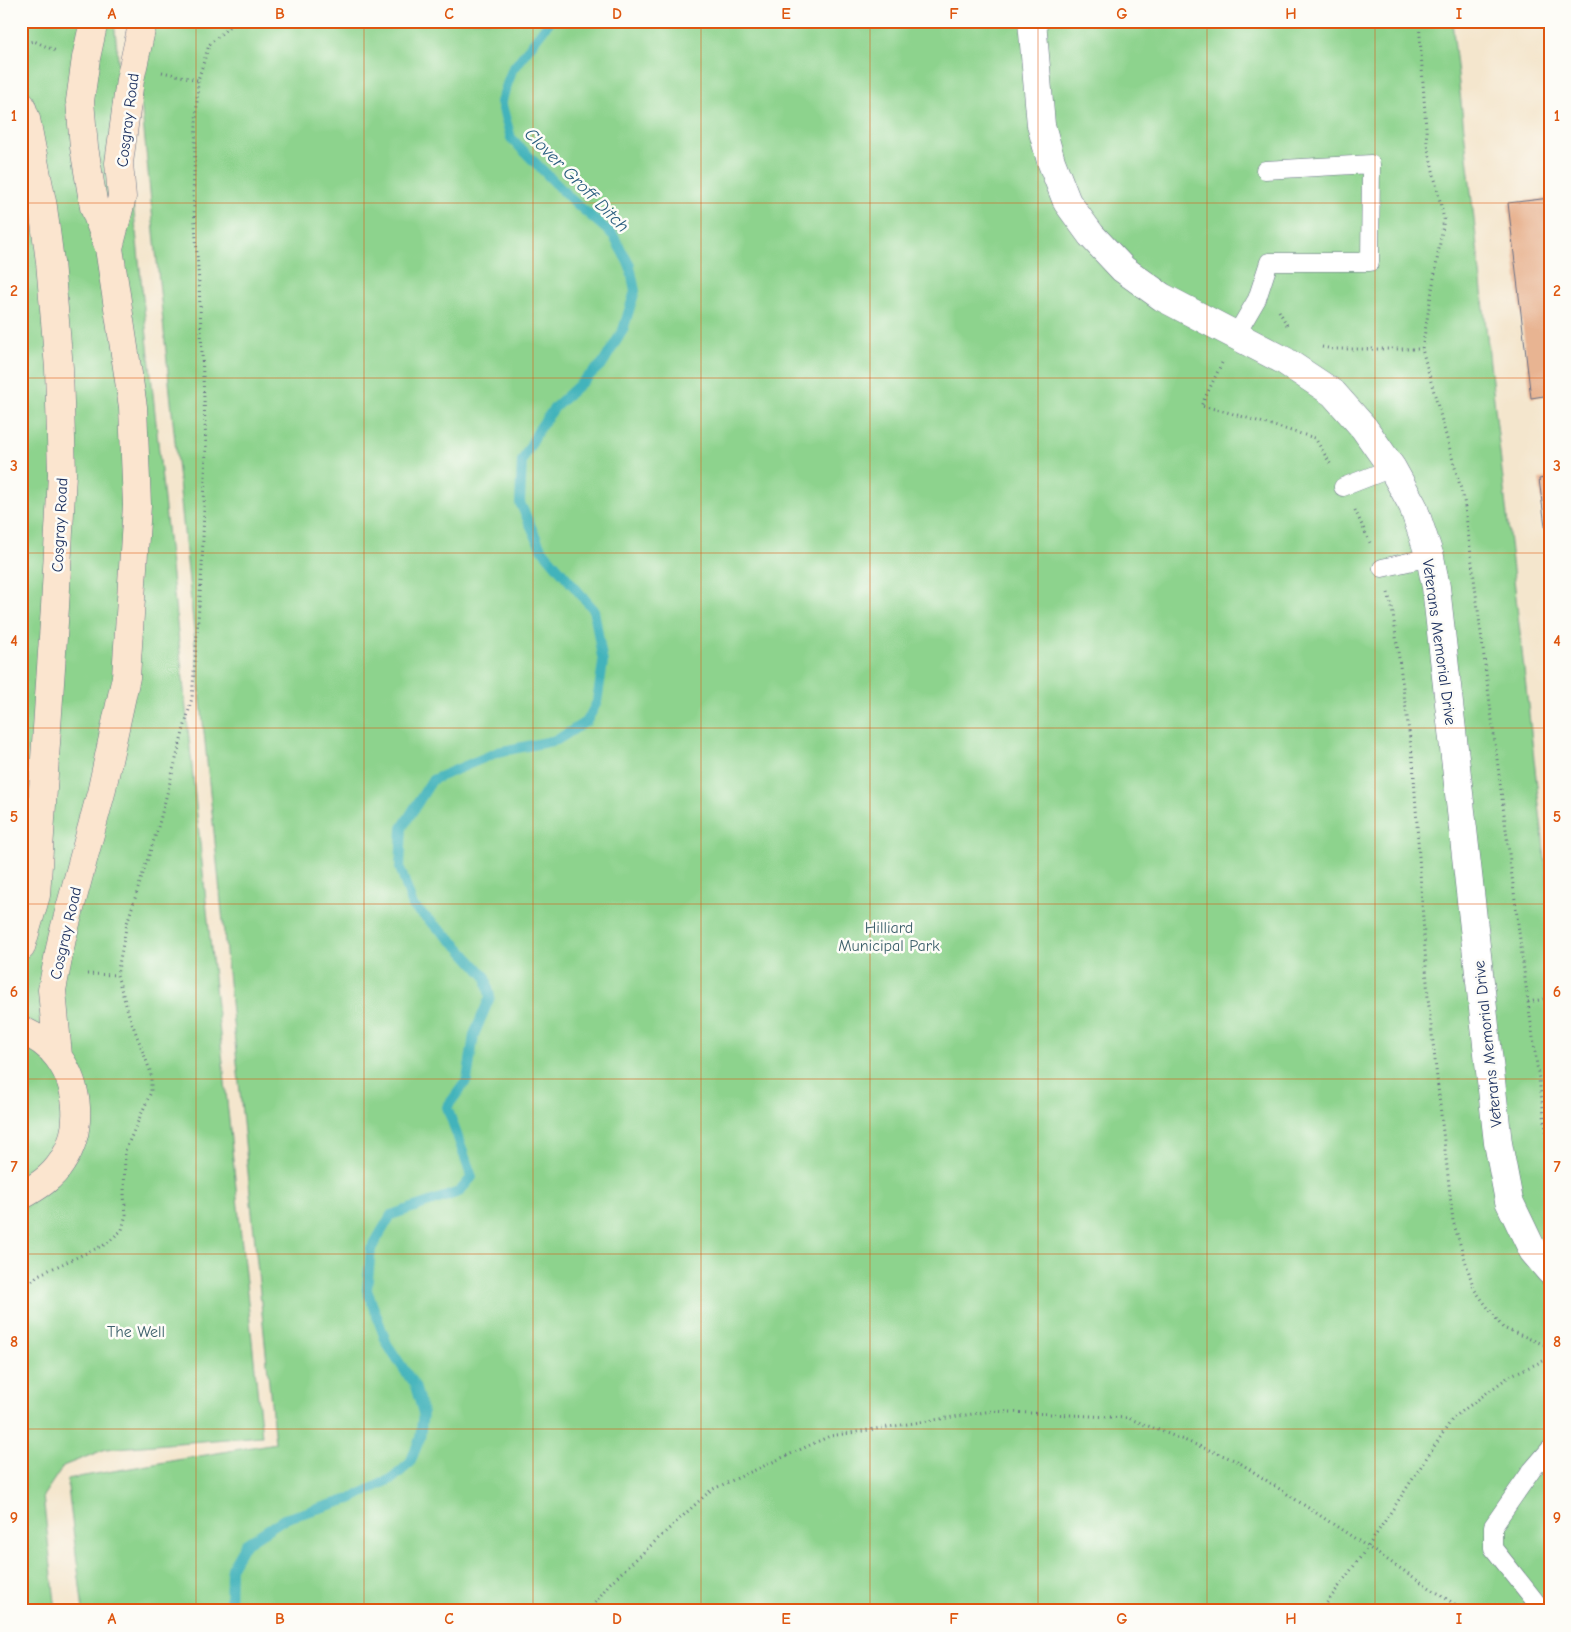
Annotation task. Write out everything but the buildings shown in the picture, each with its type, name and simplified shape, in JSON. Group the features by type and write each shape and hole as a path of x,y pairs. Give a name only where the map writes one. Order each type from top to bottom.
{"main road":[{"name":"Cosgray Road","path":"58,1056 52,990 62,938 101,793 126,677 137,505 133,407 109,248 94,207 84,147 80,101 86,58 94,21"},
{"name":"Cosgray Road","path":"109,248 122,197 120,163 130,80 142,21"},
{"name":"Cosgray Road","path":"21,105 26,118 43,207 50,262 59,368 62,474 36,895 21,946"},
{"name":"Cosgray Road","path":"21,1030 37,1037 58,1056 72,1081 77,1109 74,1137 62,1162 44,1183 21,1196"}],"street":[{"name":"Veterans Memorial Drive","path":"1032,21 1041,125 1051,161 1067,202 1091,236 1123,269 1162,297 1285,361 1332,393 1364,428 1392,468 1413,506 1430,557 1436,587 1498,1143 1509,1201 1533,1252 1550,1271"}],"lane":[{"path":"1236,335 1256,299 1269,262 1370,262 1371,164 1264,170"},
{"path":"1344,487 1392,468"},
{"path":"1382,568 1430,557"},
{"path":"1543,1611 1492,1548 1492,1526 1532,1470 1550,1449"}],"path":[{"path":"21,1291 38,1275 106,1244 122,1230 126,1214 124,1196 125,1152 150,1092 150,1073 116,975 127,923 159,824 192,698 202,568 206,446 199,283 192,194 198,80 209,45 234,21"},
{"path":"1418,21 1427,144 1444,219 1422,348 1464,500 1528,1002 1550,1157"},
{"path":"21,44 34,41 58,52"},
{"path":"160,72 198,80"},
{"path":"1256,299 1277,307 1289,328"},
{"path":"1236,335 1201,406 1315,438 1344,487 1382,568 1392,607 1413,762 1428,998 1453,1221 1474,1289 1504,1328 1550,1347"},
{"path":"1315,346 1333,349 1422,348"},
{"path":"80,974 116,975"},
{"path":"1528,1002 1550,998"},
{"path":"1321,1611 1367,1548 1453,1418 1511,1375 1550,1358"},
{"path":"589,1611 610,1584 711,1490 830,1436 992,1411 1128,1418 1237,1461 1465,1611"}],"green space":[{"name":"The Well","path":"21,21 114,21 262,1436 106,1449 63,1466 43,1496 56,1611 21,1611"},
{"name":"Hilliard Municipal Park","path":"133,21 1452,21 1550,903 1550,1611 83,1611 67,1479 275,1443"}],"waterway":[{"name":"Clover Groff Ditch","path":"230,1611 231,1568 245,1544 284,1519 350,1499 393,1478 410,1463 420,1438 423,1413 415,1386 387,1344 367,1290 371,1249 391,1215 459,1192 472,1177 447,1107 467,1080 474,1035 490,997 486,977 458,946 413,906 400,868 402,828 432,780 498,752 557,740 587,721 597,702 603,663 594,610 541,548 520,503 522,461 539,429 555,407 603,363 623,330 635,291 630,266 613,235 572,200 511,138 501,102 512,70 550,21"}]}
